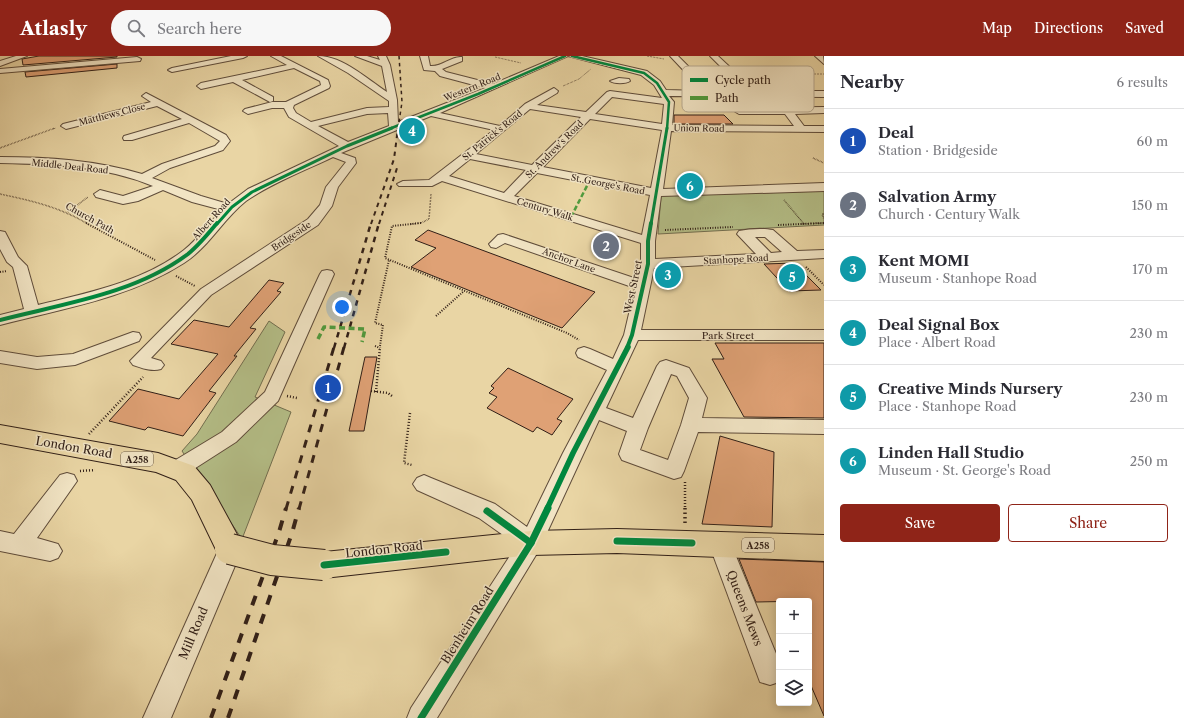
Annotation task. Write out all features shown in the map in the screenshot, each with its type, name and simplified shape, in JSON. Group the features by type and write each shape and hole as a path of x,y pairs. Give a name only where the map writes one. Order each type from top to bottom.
{"main road":[{"name":"London Road","path":"0,434 158,463 185,473 201,493 230,549 249,555 286,562 324,566 531,543"},
{"name":"A258","path":"531,543 617,541 824,548"}],"street":[{"path":"0,65 23,56"},
{"path":"0,65 14,66 106,56"},
{"path":"172,70 243,56"},
{"path":"248,111 272,105 289,105 301,97 326,86 324,80 274,56"},
{"path":"324,57 340,56"},
{"path":"359,56 386,64"},
{"path":"382,56 386,64 394,105 392,119 394,126"},
{"path":"424,56 427,68 437,69 459,59"},
{"name":"Western Road","path":"429,113 565,56"},
{"path":"572,56 644,73 652,77 667,98 682,96"},
{"path":"674,56 684,66"},
{"path":"714,56 725,66"},
{"path":"819,56 824,62"},
{"path":"324,57 363,79 382,92 394,105"},
{"path":"605,63 615,58"},
{"path":"0,71 137,59"},
{"path":"201,86 294,66"},
{"path":"437,69 443,74 494,87"},
{"path":"620,81 614,75 627,69"},
{"path":"363,79 379,78 387,86 382,92"},
{"path":"234,79 270,99"},
{"name":"St. Patrick's Road","path":"436,180 466,155 502,129 528,106 554,91"},
{"name":"St. Andrew's Road","path":"506,197 610,94 667,98"},
{"name":"Matthews Close","path":"143,178 166,166 219,148 224,145 225,141 222,137 146,96"},
{"path":"823,96 816,99 824,110"},
{"name":"West Street","path":"531,543 573,453 632,335 648,264 648,241 667,128 667,98"},
{"name":"Matthews Close","path":"66,126 158,103"},
{"path":"289,105 288,108 292,115 347,146"},
{"path":"309,125 394,105"},
{"name":"Union Road","path":"528,106 667,128 801,129 822,125"},
{"path":"814,110 824,110"},
{"path":"789,112 801,129"},
{"path":"429,113 502,129"},
{"name":"Albert Road","path":"0,320 114,289 166,268 193,250 239,199 332,152 429,113"},
{"path":"128,138 144,136 190,120"},
{"path":"607,130 616,120"},
{"name":"Bridgeside","path":"155,365 139,361 206,292 313,222 321,214 326,206 332,187 351,163 351,160 332,152"},
{"name":"St. George's Road","path":"466,155 656,193 824,187"},
{"name":"Middle Deal Road","path":"0,160 82,165 123,172 143,178 212,205 230,208"},
{"name":"Century Walk","path":"403,184 436,180 506,197 648,241"},
{"path":"100,194 123,200 134,198 162,186"},
{"path":"768,257 744,234 768,233 794,256"},
{"path":"0,234 12,259 20,266 32,311"},
{"name":"Anchor Lane","path":"496,244 503,238 540,249 643,286"},
{"name":"Stanhope Road","path":"648,264 824,254"},
{"path":"250,264 265,269"},
{"path":"176,470 229,437 272,396 327,274"},
{"name":"Park Street","path":"632,335 824,335"},
{"path":"0,357 37,363 75,359 133,337"},
{"path":"585,348 617,367"},
{"path":"666,366 683,372 698,398 691,425 674,471 629,454 638,428 666,366"},
{"path":"595,411 638,428"},
{"path":"691,425 824,428"},
{"path":"10,543 67,481"},
{"path":"424,484 487,511 531,543"},
{"path":"10,543 50,551"},
{"name":"Blenheim Road","path":"421,718 531,543"},
{"name":"Queens Mews","path":"720,544 770,672"},
{"name":"Mill Road","path":"157,718 230,549"}],"path":[{"path":"495,57 537,67"},
{"path":"554,91 579,79 594,67 605,63"},
{"path":"0,148 66,126"},
{"path":"813,158 824,164"},
{"path":"436,180 429,219 421,223 392,226 385,258 567,333 585,348"},
{"path":"780,196 804,224"},
{"path":"824,214 822,214 824,219"},
{"path":"794,256 824,285"},
{"path":"376,392 383,324 375,324 389,260"},
{"path":"436,316 464,291"},
{"path":"375,346 380,346"},
{"path":"75,448 155,365"},
{"path":"371,391 388,393 392,396"},
{"path":"410,413 404,463 412,465"},
{"path":"677,465 685,474 685,529"}],"green space":[{"path":"824,191 824,225 658,234 661,196"},
{"path":"269,321 285,332 255,397 291,412 242,539 182,451 197,434"}],"building":[{"path":"39,56 117,57 23,65 22,59"},
{"path":"117,64 117,68 26,77 25,72"},
{"path":"674,115 724,115 733,124 674,124"},
{"path":"428,230 595,292 562,328 411,267 436,248 415,240"},
{"path":"794,263 821,290 789,291 764,264"},
{"path":"269,280 284,283 277,291 281,292 250,328 256,329 234,356 237,356 209,391 216,393 183,436 148,427 145,430 109,421 138,389 179,399 218,354 171,344 194,320 229,327"},
{"path":"715,343 824,343 824,418 744,417 712,359 724,359"},
{"path":"365,357 377,357 364,431 349,431"},
{"path":"508,368 573,399 557,419 562,421 552,435 537,427 533,432 487,408 497,397 489,393 494,388 491,386"},
{"path":"720,436 774,452 772,527 702,524"},
{"path":"739,559 824,562 824,716 812,688 812,598 776,598 776,602 756,602"}],"railway":[{"path":"398,129 402,102 399,56"},
{"path":"371,224 394,159 398,128"},
{"path":"379,224 398,165"},
{"path":"334,348 371,223"},
{"path":"344,348 379,223"},
{"path":"286,509 334,347"},
{"path":"299,509 344,347"},
{"path":"211,718 279,532 286,508"},
{"path":"228,718 292,533 299,508"}],"marked path":[{"path":"571,217 590,180"},
{"path":"318,339 324,327 365,329 362,342"}],"cycle path":[{"path":"0,320 116,289 160,271 189,253 232,207 252,192 347,146 478,94 565,56"},
{"path":"421,718 531,543 573,453 627,348 632,335 648,264 648,241 667,128 669,102 657,83 644,73 572,56"},
{"path":"487,511 531,543"},
{"path":"617,541 692,543"},
{"path":"324,565 446,552"}],"place":[{"name":"Deal Signal Box","path":"412,131"},
{"name":"Linden Hall Studio","path":"690,186"},
{"name":"Salvation Army","path":"606,246"},
{"name":"Kent MOMI","path":"668,275"},
{"name":"Creative Minds Nursery","path":"792,277"},
{"name":"Deal","path":"328,388"}]}
